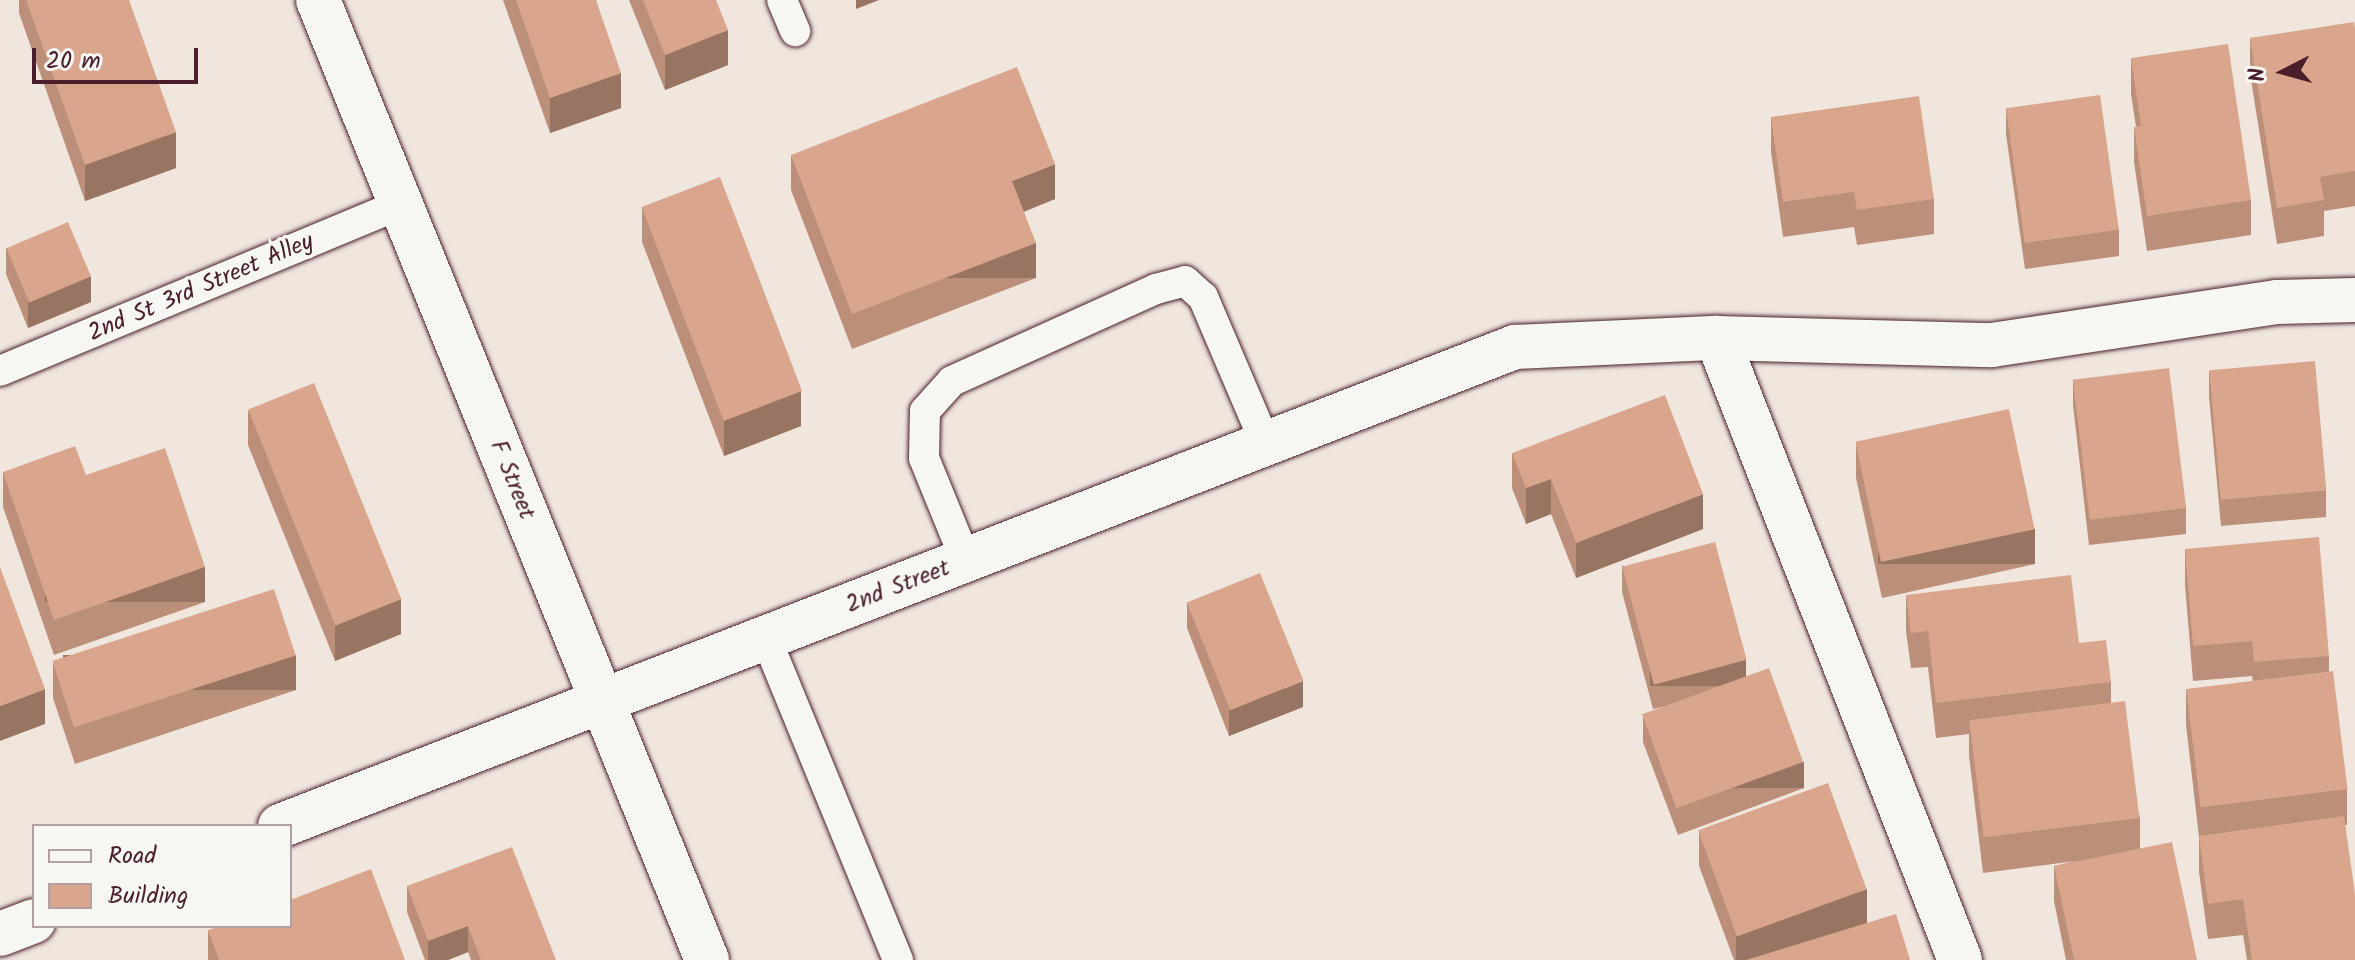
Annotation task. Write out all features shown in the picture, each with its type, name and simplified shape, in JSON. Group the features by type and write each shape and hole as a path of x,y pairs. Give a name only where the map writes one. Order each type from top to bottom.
{"street":[{"name":"F Street","path":"318,0 707,960"},
{"name":"2nd Street","path":"285,824 1515,347 1717,338 1992,345 2277,302 2355,300"},
{"path":"1717,338 1960,960"},
{"path":"0,934 32,922"}],"lane":[{"path":"782,0 795,31"},
{"name":"2nd St 3rd Street Alley","path":"0,371 401,204"},
{"path":"966,561 924,458 925,411 952,381 1156,289 1185,281 1203,297 1266,445"},
{"path":"766,638 898,960"}],"building":[{"path":"26,0 129,0 176,132 85,165"},
{"path":"516,0 596,0 621,73 550,98"},
{"path":"643,0 716,0 728,30 665,55"},
{"path":"2354,22 2355,171 2320,177 2324,200 2277,208 2250,38"},
{"path":"2228,44 2251,200 2147,216 2134,127 2141,126 2131,58"},
{"path":"1017,67 1055,164 1012,181 1036,243 852,314 791,155"},
{"path":"2100,95 2119,230 2025,243 2006,108"},
{"path":"1919,96 1934,199 1857,210 1854,192 1783,202 1771,117"},
{"path":"720,177 802,391 724,421 642,207"},
{"path":"68,222 91,276 29,302 6,248"},
{"path":"2315,361 2326,491 2221,500 2209,370"},
{"path":"2169,368 2186,508 2090,520 2073,380"},
{"path":"314,383 401,599 335,626 248,410"},
{"path":"1665,395 1703,494 1576,543 1551,479 1526,488 1512,453"},
{"path":"2009,409 2035,529 1881,562 1855,442"},
{"path":"75,446 86,475 165,448 205,567 54,620 3,472"},
{"path":"2319,537 2329,656 2254,662 2252,641 2193,646 2185,549"},
{"path":"1715,542 1747,660 1654,685 1622,567"},
{"path":"0,567 45,689 0,706"},
{"path":"1260,573 1303,681 1230,710 1187,603"},
{"path":"2071,575 2079,643 2106,640 2111,682 1936,703 1928,631 1911,633 1906,595"},
{"path":"274,589 296,656 74,728 52,661"},
{"path":"1769,668 1803,762 1676,808 1642,714"},
{"path":"2333,671 2348,789 2201,807 2186,689"},
{"path":"2125,701 2139,818 1984,837 1969,720"},
{"path":"1828,783 1867,889 1737,936 1698,830"},
{"path":"2344,816 2355,894 2355,960 2252,960 2243,899 2208,904 2199,836"},
{"path":"2172,842 2197,960 2074,960 2054,866"},
{"path":"512,847 556,960 481,960 468,926 428,941 407,886"},
{"path":"371,869 405,960 219,960 208,930 292,928 292,899"},
{"path":"1896,914 1910,960 1746,960"}]}
